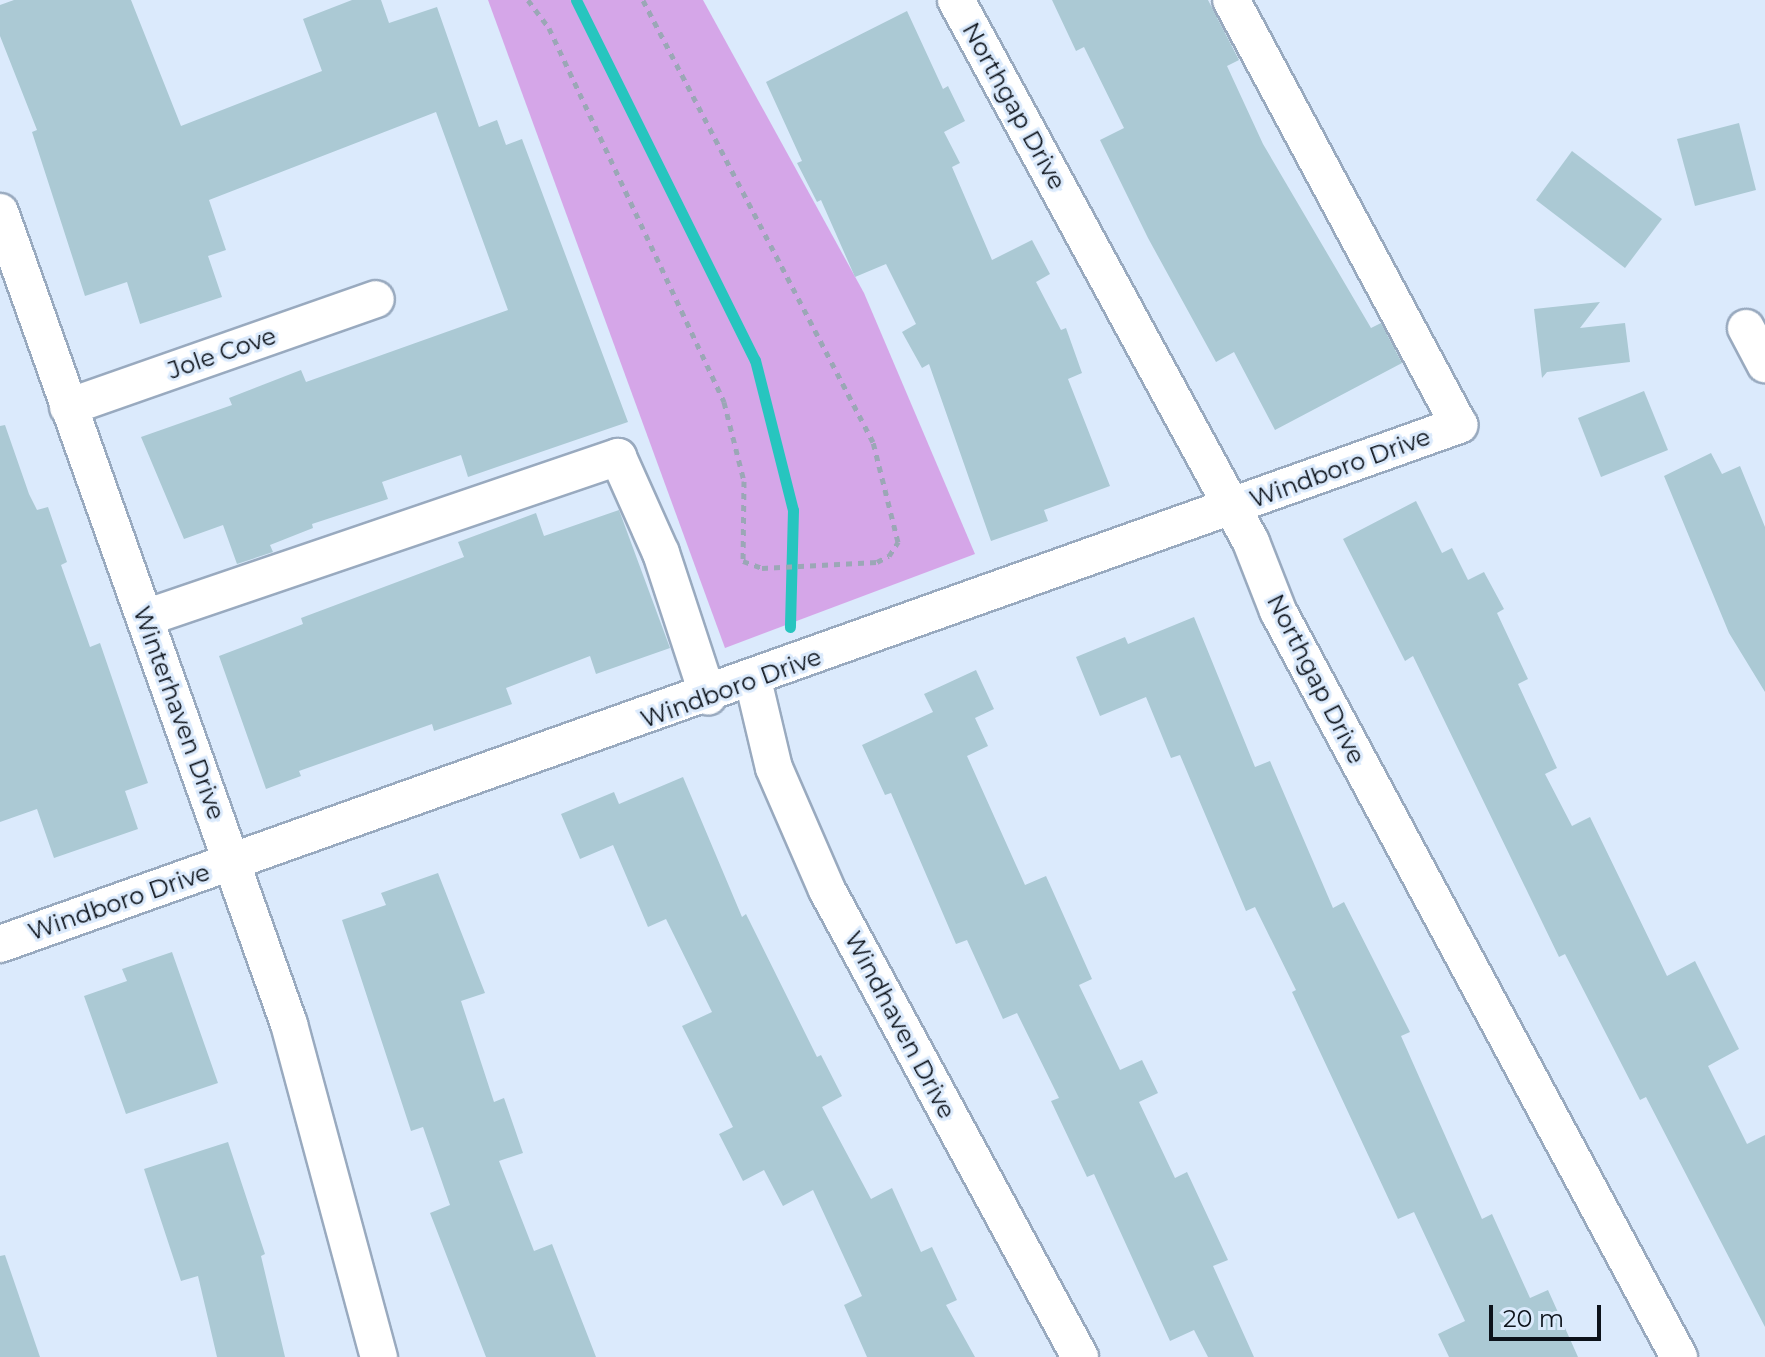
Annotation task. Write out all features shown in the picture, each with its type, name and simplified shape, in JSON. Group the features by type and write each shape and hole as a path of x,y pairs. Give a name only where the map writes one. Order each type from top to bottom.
{"street":[{"name":"Northgap Drive","path":"956,0 1232,507 1278,611 1679,1357"},
{"name":"Windboro Drive","path":"2,939 233,863 708,696 1459,425 1231,0"},
{"name":"Winterhaven Drive","path":"0,212 289,1024 379,1357"},
{"name":"Jole Cove","path":"68,407 376,299"},
{"path":"1746,328 1765,364"},
{"path":"145,618 618,457 661,553 708,696"},
{"name":"Windhaven Drive","path":"753,680 774,768 827,890 1080,1357"}],"path":[{"path":"528,0 549,28 724,402 744,481 743,561 762,568 877,562 889,556 898,542 873,442 643,0"}],"shaded area":[{"path":"488,0 703,0 864,293 975,554 725,648"}],"building":[{"path":"14,0 131,0 181,126 322,71 303,19 352,0 381,0 389,23 437,7 479,127 497,120 506,145 522,139 628,422 468,477 461,455 382,482 388,499 312,524 313,528 270,545 273,552 237,564 223,525 184,539 141,437 232,405 229,398 301,370 306,382 508,310 436,112 209,200 226,250 208,256 222,297 140,324 127,282 85,296 32,132 37,130 0,36 0,5"},
{"path":"1052,0 1208,0 1239,60 1227,66 1263,144 1371,328 1381,323 1402,363 1275,430 1234,352 1216,362 1148,238 1100,140 1124,128 1084,47 1076,51"},
{"path":"907,11 943,89 948,86 965,121 944,132 960,163 952,167 992,260 1032,240 1050,274 1036,282 1061,330 1066,328 1082,373 1068,379 1110,486 1044,510 1048,521 991,541 929,364 922,368 902,332 916,324 886,264 855,277 821,200 817,202 797,163 802,161 766,82"},
{"path":"1739,123 1756,190 1695,206 1677,139"},
{"path":"1572,151 1662,219 1625,268 1536,200"},
{"path":"1600,302 1580,328 1625,323 1630,362 1547,372 1542,378 1534,309"},
{"path":"1644,391 1668,450 1601,477 1578,418"},
{"path":"5,425 37,510 48,507 67,562 61,565 90,647 100,643 148,783 125,791 138,829 54,858 37,809 0,822 0,426"},
{"path":"1711,453 1722,474 1740,466 1765,527 1765,692 1729,633 1664,476"},
{"path":"1416,501 1442,553 1452,548 1468,580 1484,572 1504,609 1497,613 1528,679 1518,684 1557,768 1545,774 1572,826 1590,817 1667,976 1695,961 1739,1049 1708,1066 1747,1144 1765,1135 1765,1327 1646,1097 1640,1100 1565,954 1559,957 1413,656 1405,661 1343,539"},
{"path":"619,510 670,648 596,674 590,656 506,688 512,704 434,731 432,724 299,771 301,776 266,789 219,656 303,624 301,618 464,557 458,542 536,513 544,536"},
{"path":"1194,617 1255,767 1270,761 1333,908 1344,902 1410,1032 1401,1036 1482,1219 1492,1214 1530,1298 1548,1290 1578,1357 1449,1357 1438,1334 1465,1321 1414,1212 1398,1219 1292,992 1296,990 1255,907 1246,911 1180,755 1171,758 1146,697 1100,716 1076,657 1125,637 1128,644"},
{"path":"976,670 994,709 975,718 988,746 967,756 1025,885 1046,876 1092,979 1079,985 1120,1070 1142,1060 1158,1093 1139,1102 1175,1178 1187,1172 1228,1260 1213,1266 1254,1357 1208,1357 1194,1330 1170,1341 1094,1174 1087,1177 1051,1101 1059,1098 1017,1013 1003,1019 967,940 956,944 891,793 885,795 862,745 933,712 924,694"},
{"path":"683,777 742,917 746,914 817,1057 821,1055 842,1096 822,1107 871,1199 892,1188 921,1252 932,1247 957,1300 946,1305 975,1357 867,1357 844,1305 862,1296 813,1190 783,1206 764,1170 743,1181 719,1134 733,1127 682,1026 712,1012 666,919 648,927 613,845 580,859 561,814 614,792 619,804"},
{"path":"438,873 485,993 461,1001 494,1102 504,1098 523,1153 499,1161 534,1251 552,1244 596,1357 486,1357 430,1213 450,1205 423,1127 411,1131 342,920 386,905 381,893"},
{"path":"172,952 218,1083 126,1114 84,996 127,981 122,969"},
{"path":"228,1142 265,1254 261,1256 285,1357 217,1357 198,1276 181,1281 144,1169"},
{"path":"5,1255 40,1357 0,1357 0,1256"}],"waterway":[{"path":"576,0 755,360 793,510 790,627"}]}
